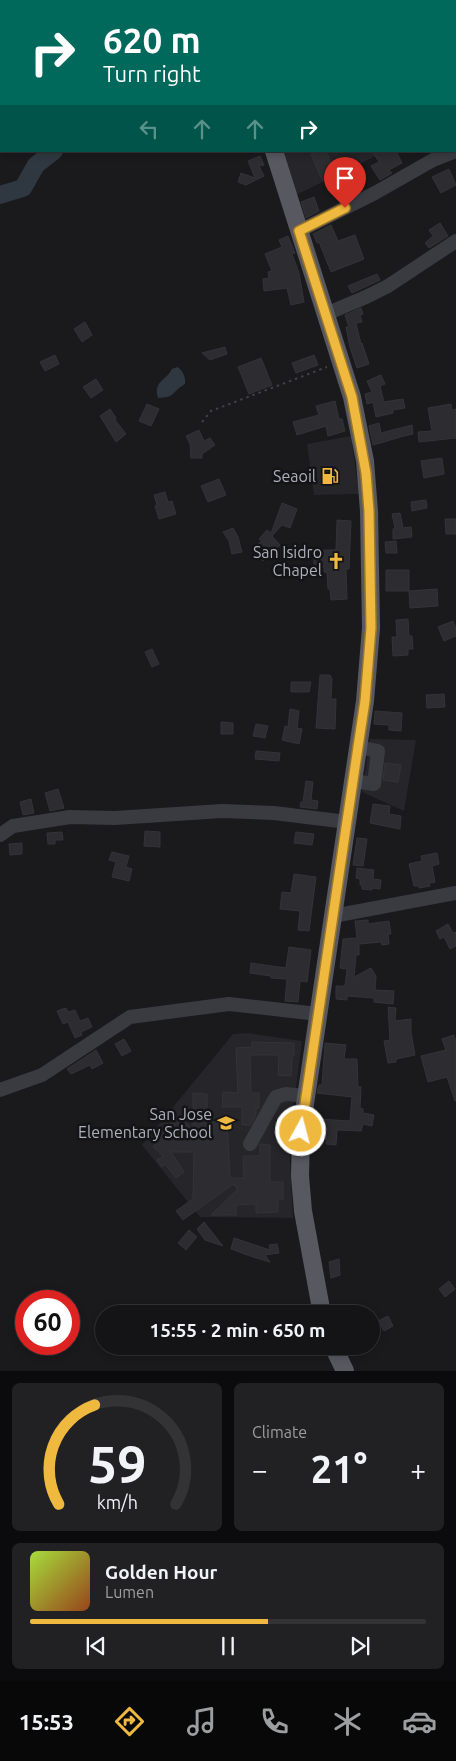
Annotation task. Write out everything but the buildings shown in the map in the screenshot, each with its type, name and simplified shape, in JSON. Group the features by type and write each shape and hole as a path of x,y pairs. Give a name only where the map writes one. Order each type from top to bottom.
{"main road":[{"path":"274,152 352,397 366,469 369,511 371,628 365,701 305,1096 300,1150 303,1211 320,1305"},
{"path":"338,1355 346,1371"}],"street":[{"path":"299,231 375,193 432,160 456,152"},
{"path":"326,314 388,286 456,241"},
{"path":"0,835 13,826 70,817 115,818 222,811 274,814 347,822"},
{"path":"333,916 456,893"},
{"path":"0,1090 42,1075 130,1016 229,1004 318,1014"},
{"path":"250,1144 276,1097 286,1094 305,1096"}],"path":[{"path":"202,422 212,411 341,361"}],"shaded area":[{"path":"283,152 384,152 296,195"},
{"path":"177,367 184,374 185,384 171,396 158,398 157,388 172,369"},
{"path":"351,436 359,494 314,495 307,444"},
{"path":"370,739 416,740 404,811 362,792"},
{"name":"San Jose Elementary School","path":"248,1033 302,1041 289,1143 293,1218 200,1217 142,1145 233,1034"}],"waterway":[{"path":"0,195 23,188 36,165 53,152"}],"place":[{"name":"Seaoil","path":"330,476"},
{"name":"San Isidro Chapel","path":"336,561"},
{"name":"San Jose Elementary School","path":"226,1123"}],"route":[{"path":"301,1131 365,701 371,628 369,511 365,461 352,397 299,231 345,208"}]}
